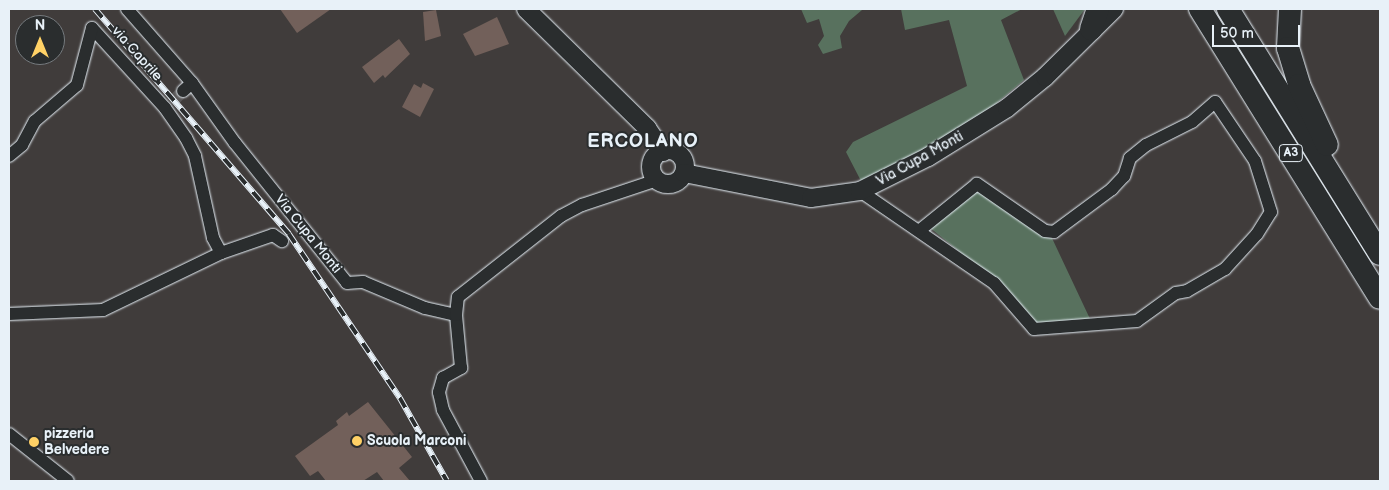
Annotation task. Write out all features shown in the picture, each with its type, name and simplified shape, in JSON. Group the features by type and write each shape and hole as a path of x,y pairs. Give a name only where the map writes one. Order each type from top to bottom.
{"highway":[{"name":"A3","path":"1200,9 1380,298"},
{"name":"A3","path":"1228,9 1380,254"},
{"path":"1290,9 1288,48 1299,85 1326,143 1380,236"}],"street":[{"name":"via Caprile","path":"127,9 188,87"},
{"path":"481,481 443,410 439,392 443,378 461,368 456,315 458,297 561,216 582,205 658,180 670,184 684,173 679,154 663,152 647,128 526,9"},
{"name":"Via Cupa Monti","path":"684,173 811,198 860,191 928,157 1007,108 1045,78 1094,19 1114,9"},
{"name":"via Caprile","path":"9,156 22,145 35,121 78,85 92,28 169,105 195,156 213,238 222,253"},
{"name":"Via Cupa Monti","path":"188,87 347,283 363,282 425,308 456,315"},
{"path":"860,191 920,230 994,283 1034,329 1137,321 1176,292 1187,291 1225,269 1271,212 1256,161 1215,102 1192,122 1146,145 1130,158 1124,176 1112,189 1054,232 1045,231 977,184 920,230"},
{"path":"9,142 22,145"},
{"path":"658,180 652,162 663,152"},
{"path":"9,314 103,310 222,253 272,235 282,241"},
{"path":"9,434 68,481"}],"green space":[{"path":"801,9 862,10 849,21 840,36 842,48 823,54 818,45 824,36 819,19 807,23"},
{"path":"901,9 1022,9 1001,20 1024,80 967,128 861,181 846,152 853,142 967,86 949,20 905,30"},
{"path":"1053,9 1085,9 1065,36"},
{"path":"977,191 1051,236 1091,321 1038,325 1029,319 1011,293 929,227"}],"building":[{"path":"280,9 331,9 297,33"},
{"path":"436,10 441,36 425,41 423,12"},
{"path":"497,17 509,44 475,56 463,34"},
{"path":"399,39 410,54 385,78 383,75 374,83 362,67"},
{"path":"423,83 434,89 420,117 402,107 414,84 421,88"},
{"name":"Scuola Marconi","path":"368,402 412,457 399,468 410,481 384,481 377,472 363,481 326,481 318,471 310,476 295,456 338,425 336,421 347,412 349,416"}],"tunnel":[{"path":"172,102 183,91"}],"railway":[{"path":"95,9 289,234 400,398 447,481"}],"place":[{"name":"Scuola Marconi","path":"357,441"},
{"name":"pizzeria Belvedere","path":"34,442"}],"district":[{"name":"ERCOLANO","path":"643,142"}]}
